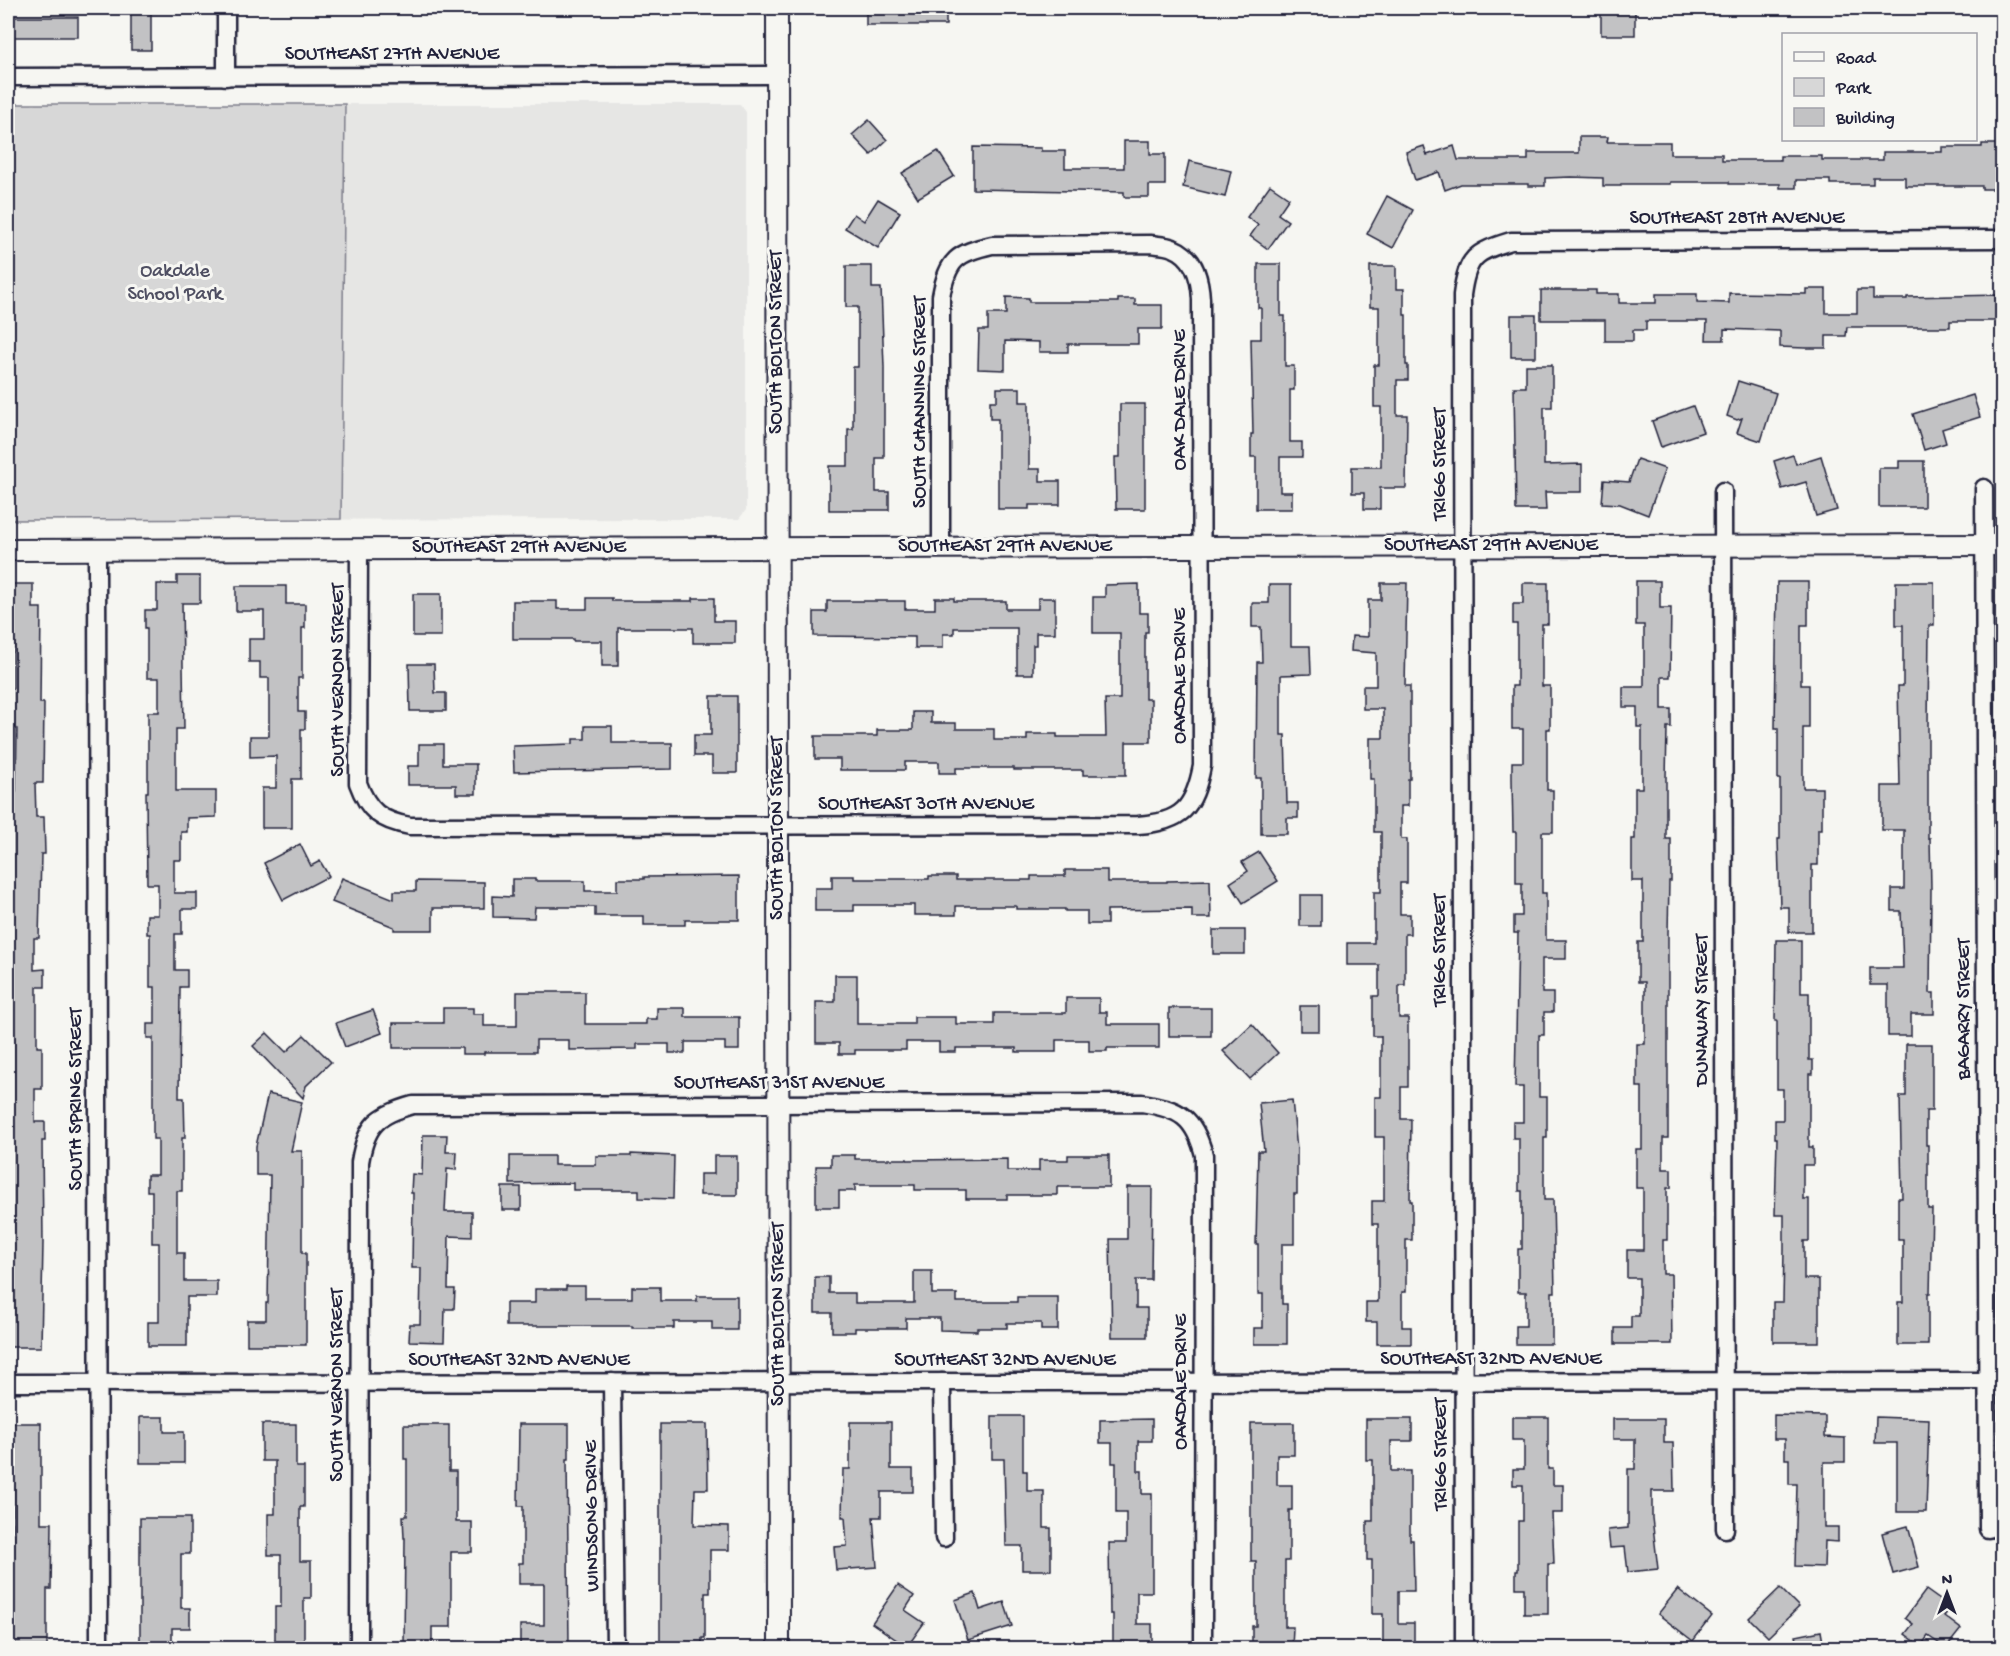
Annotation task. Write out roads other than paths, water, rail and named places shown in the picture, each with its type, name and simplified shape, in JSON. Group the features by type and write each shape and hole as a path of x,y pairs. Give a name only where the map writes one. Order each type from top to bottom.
{"street":[{"path":"226,8 226,77"},
{"name":"SOUTH BOLTON STREET","path":"777,8 779,1648"},
{"name":"SOUTHEAST 27TH AVENUE","path":"8,77 777,75"},
{"name":"SOUTHEAST 28TH AVENUE","path":"1476,256 1490,248 1511,241 2002,239"},
{"name":"SOUTH CHANNING STREET","path":"941,547 940,296 945,276 955,260 969,250 992,245 1150,244 1173,248 1188,257"},
{"name":"TRIGG STREET","path":"1464,1648 1462,295 1467,268 1476,256"},
{"name":"OAK DALE DRIVE","path":"1188,257 1196,270 1202,299 1203,546"},
{"name":"BAGARRY STREET","path":"1984,488 1993,545 1995,1381 1988,1529"},
{"name":"DUNAWAY STREET","path":"1723,491 1725,1529"},
{"name":"SOUTHEAST 29TH AVENUE","path":"8,550 1993,545"},
{"name":"OAKDALE DRIVE","path":"1191,803 1198,789 1202,766 1203,546"},
{"name":"SOUTH VERNON STREET","path":"359,549 358,783 363,796 372,808"},
{"name":"SOUTH SPRING STREET","path":"97,550 99,1648"},
{"name":"SOUTHEAST 30TH AVENUE","path":"372,808 392,823 410,826 1138,825 1153,824 1169,819 1181,813 1191,803"},
{"name":"SOUTHEAST 31ST AVENUE","path":"373,1125 391,1112 412,1105 1142,1103 1175,1111 1187,1120"},
{"name":"OAKDALE DRIVE","path":"1187,1120 1198,1134 1203,1155 1203,1648"},
{"name":"SOUTH VERNON STREET","path":"359,1648 360,1162 363,1142 373,1125"},
{"name":"SOUTHEAST 32ND AVENUE","path":"8,1383 1995,1381"},
{"name":"WINDSONG DRIVE","path":"612,1382 615,1648"},
{"path":"942,1382 944,1538"}],"park label":[{"name":"Oakdale School Park","path":"175,284"}]}
